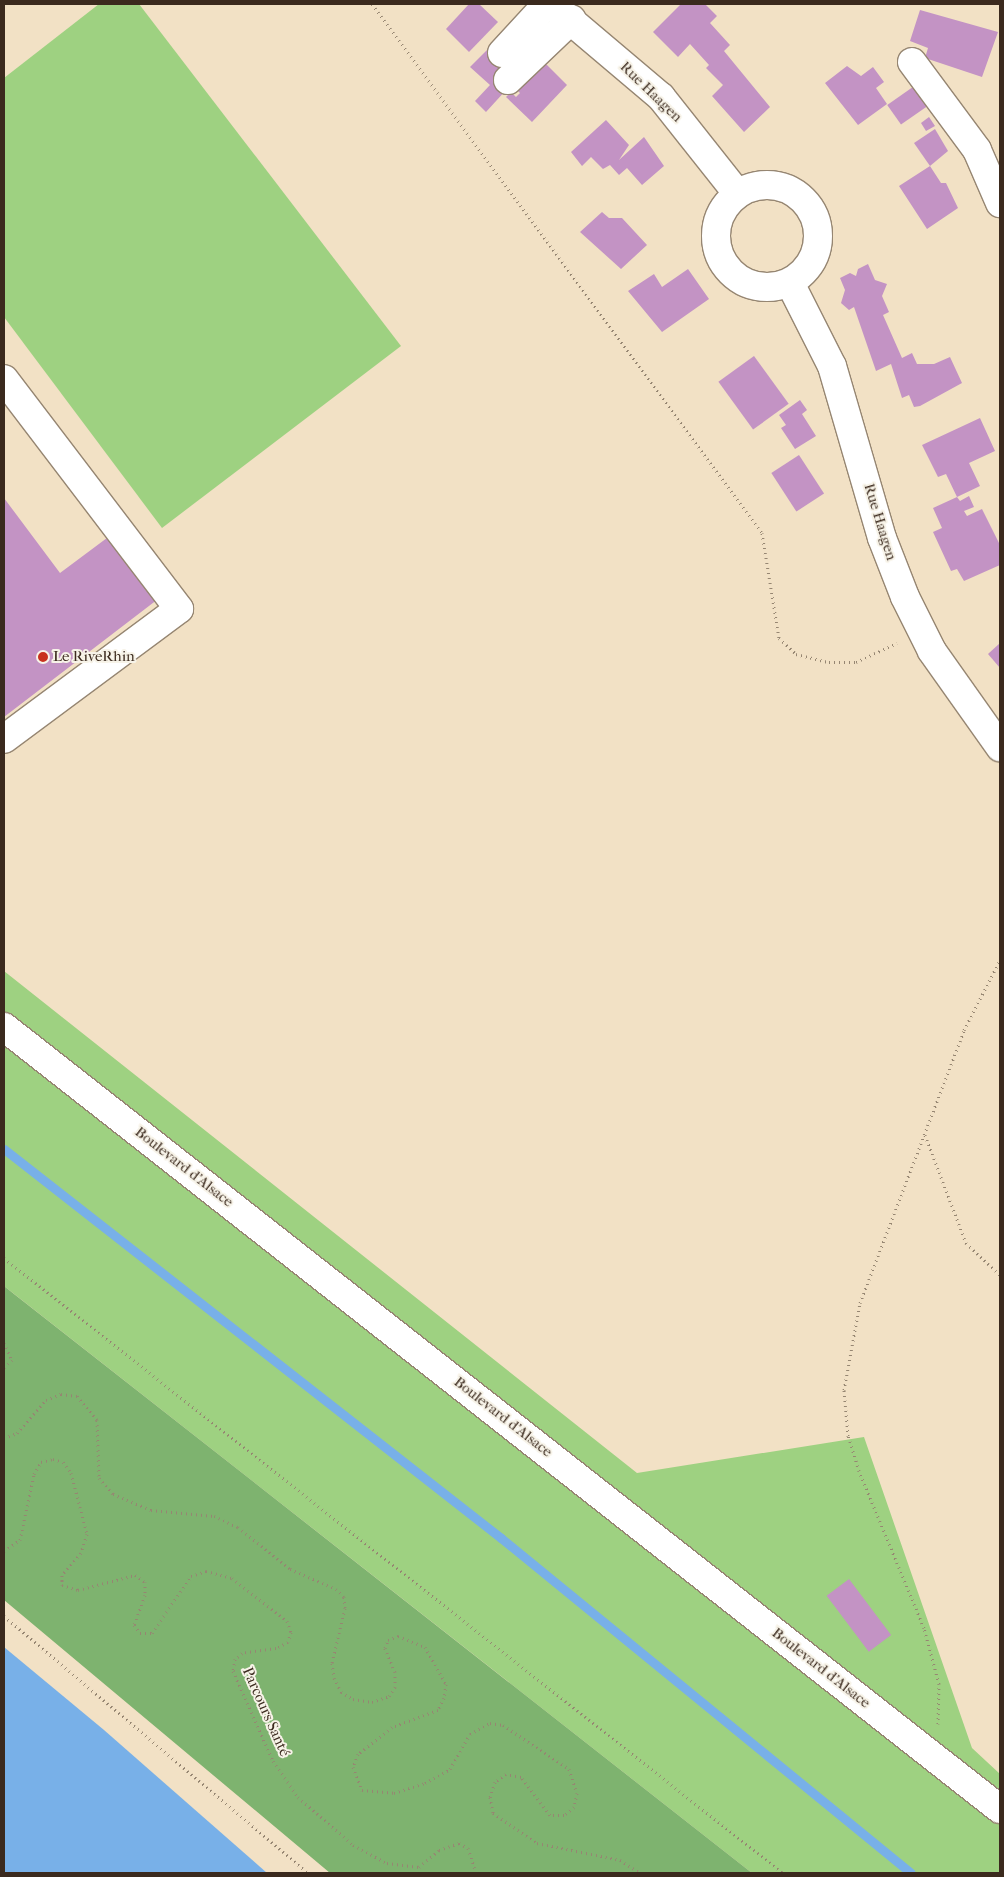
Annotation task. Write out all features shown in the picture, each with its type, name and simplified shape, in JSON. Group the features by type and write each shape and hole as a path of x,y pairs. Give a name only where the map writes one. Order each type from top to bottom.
{"street":[{"name":"Rue Haagen","path":"557,9 661,97 737,193"},
{"path":"502,53 557,9"},
{"path":"508,80 557,9"},
{"path":"912,62 977,150 1000,203"},
{"path":"773,184 791,190 806,202 819,237 805,271 790,283 752,286 735,277 722,262 716,244 716,225 724,207 737,193 773,184"},
{"name":"Rue Haagen","path":"790,283 832,366 882,538 922,631 1000,747"},
{"path":"4,380 179,609 4,739"},
{"name":"Boulevard d'Alsace","path":"4,1027 1000,1809"}],"path":[{"path":"372,4 762,533 779,638 796,654 828,662 856,662 922,631"},
{"path":"934,1757 939,1684 920,1620 859,1471 848,1436 844,1390 860,1303 964,1030 1000,960"},
{"path":"924,1134 966,1243 1000,1275"},
{"path":"4,1258 783,1873"},
{"path":"4,1343 12,1360 4,1368"},
{"path":"4,1438 17,1433 46,1400 60,1394 78,1396 97,1420 98,1470 113,1494 151,1510 214,1516 238,1527 290,1569 336,1589 344,1596 345,1608 332,1662 334,1678 342,1692 353,1699 372,1702 389,1696 395,1687 395,1672 385,1648 388,1640 398,1636 425,1647 446,1684 444,1698 438,1710 392,1727 358,1754 353,1767 362,1790 394,1793 425,1784 450,1769 470,1734 490,1723 503,1725 569,1769 576,1793 574,1807 564,1815 550,1815 521,1777 506,1774 495,1782 490,1797 493,1813 537,1843 620,1860 640,1873"},
{"name":"Parcours Santé","path":"4,1551 20,1540 34,1474 41,1462 52,1459 63,1462 71,1474 87,1534 81,1553 62,1575 62,1585 78,1590 135,1574 145,1582 144,1596 134,1625 140,1633 152,1633 191,1576 206,1571 232,1578 282,1616 291,1632 288,1642 276,1648 242,1653 235,1659 233,1671 273,1760 298,1797 352,1844 387,1864 419,1867 439,1850 459,1843 468,1848 476,1873"},
{"path":"4,1616 308,1873"}],"green space":[{"path":"99,4 139,4 401,346 162,528 4,317 4,78"},
{"path":"4,971 637,1473 864,1437 972,1748 1000,1774 1000,1873 752,1873 4,1286"},
{"path":"4,1286 752,1873 330,1873 4,1600"}],"water":[{"path":"4,1647 104,1730 267,1873 4,1873"}],"building":[{"path":"469,4 479,4 498,22 469,52 446,29"},
{"path":"681,4 705,4 717,16 710,23 730,45 724,51 770,107 744,132 712,96 723,85 706,68 709,65 690,44 678,57 653,32"},
{"path":"920,10 998,32 982,77 925,58 928,48 910,41"},
{"path":"488,49 507,66 507,89 486,112 475,101 490,85 470,67"},
{"path":"542,60 567,85 532,122 506,97 511,92 516,97 520,93 515,88"},
{"path":"847,66 861,76 873,67 884,82 876,88 887,104 858,125 825,83"},
{"path":"920,82 934,102 901,125 887,105"},
{"path":"929,117 935,126 926,131 921,123"},
{"path":"606,120 629,145 619,160 644,137 664,166 642,185 627,168 619,175 610,165 603,169 591,157 582,166 571,152"},
{"path":"935,129 948,151 930,166 914,143"},
{"path":"930,166 941,183 946,183 958,208 927,229 899,186"},
{"path":"602,212 609,218 622,218 647,245 621,269 580,232"},
{"path":"868,264 875,280 887,284 882,296 889,312 883,315 902,358 912,353 917,364 934,364 950,357 962,383 920,406 914,407 909,395 902,398 891,364 876,371 854,307 849,310 841,303 845,290 840,278 850,273 856,276 858,269"},
{"path":"688,269 709,299 662,332 628,291 654,274 662,287"},
{"path":"754,356 789,404 753,430 718,382"},
{"path":"800,400 807,410 802,414 816,436 795,449 781,428 786,425 779,415"},
{"path":"980,418 995,451 969,463 980,486 957,497 946,474 938,477 922,445"},
{"path":"799,455 824,494 796,512 771,473"},
{"path":"969,496 974,507 964,511 967,516 982,509 1000,545 1000,565 964,581 957,569 951,571 933,532 942,528 933,508 957,497 960,501"},
{"name":"Le RiveRhin","path":"4,498 60,573 115,532 162,596 4,717"},
{"path":"1000,643 1000,668 988,654"},
{"path":"849,1579 891,1635 869,1652 827,1596"}],"waterway":[{"path":"4,1149 501,1538 911,1873"}],"place":[{"name":"Le RiveRhin","path":"43,657"}]}
